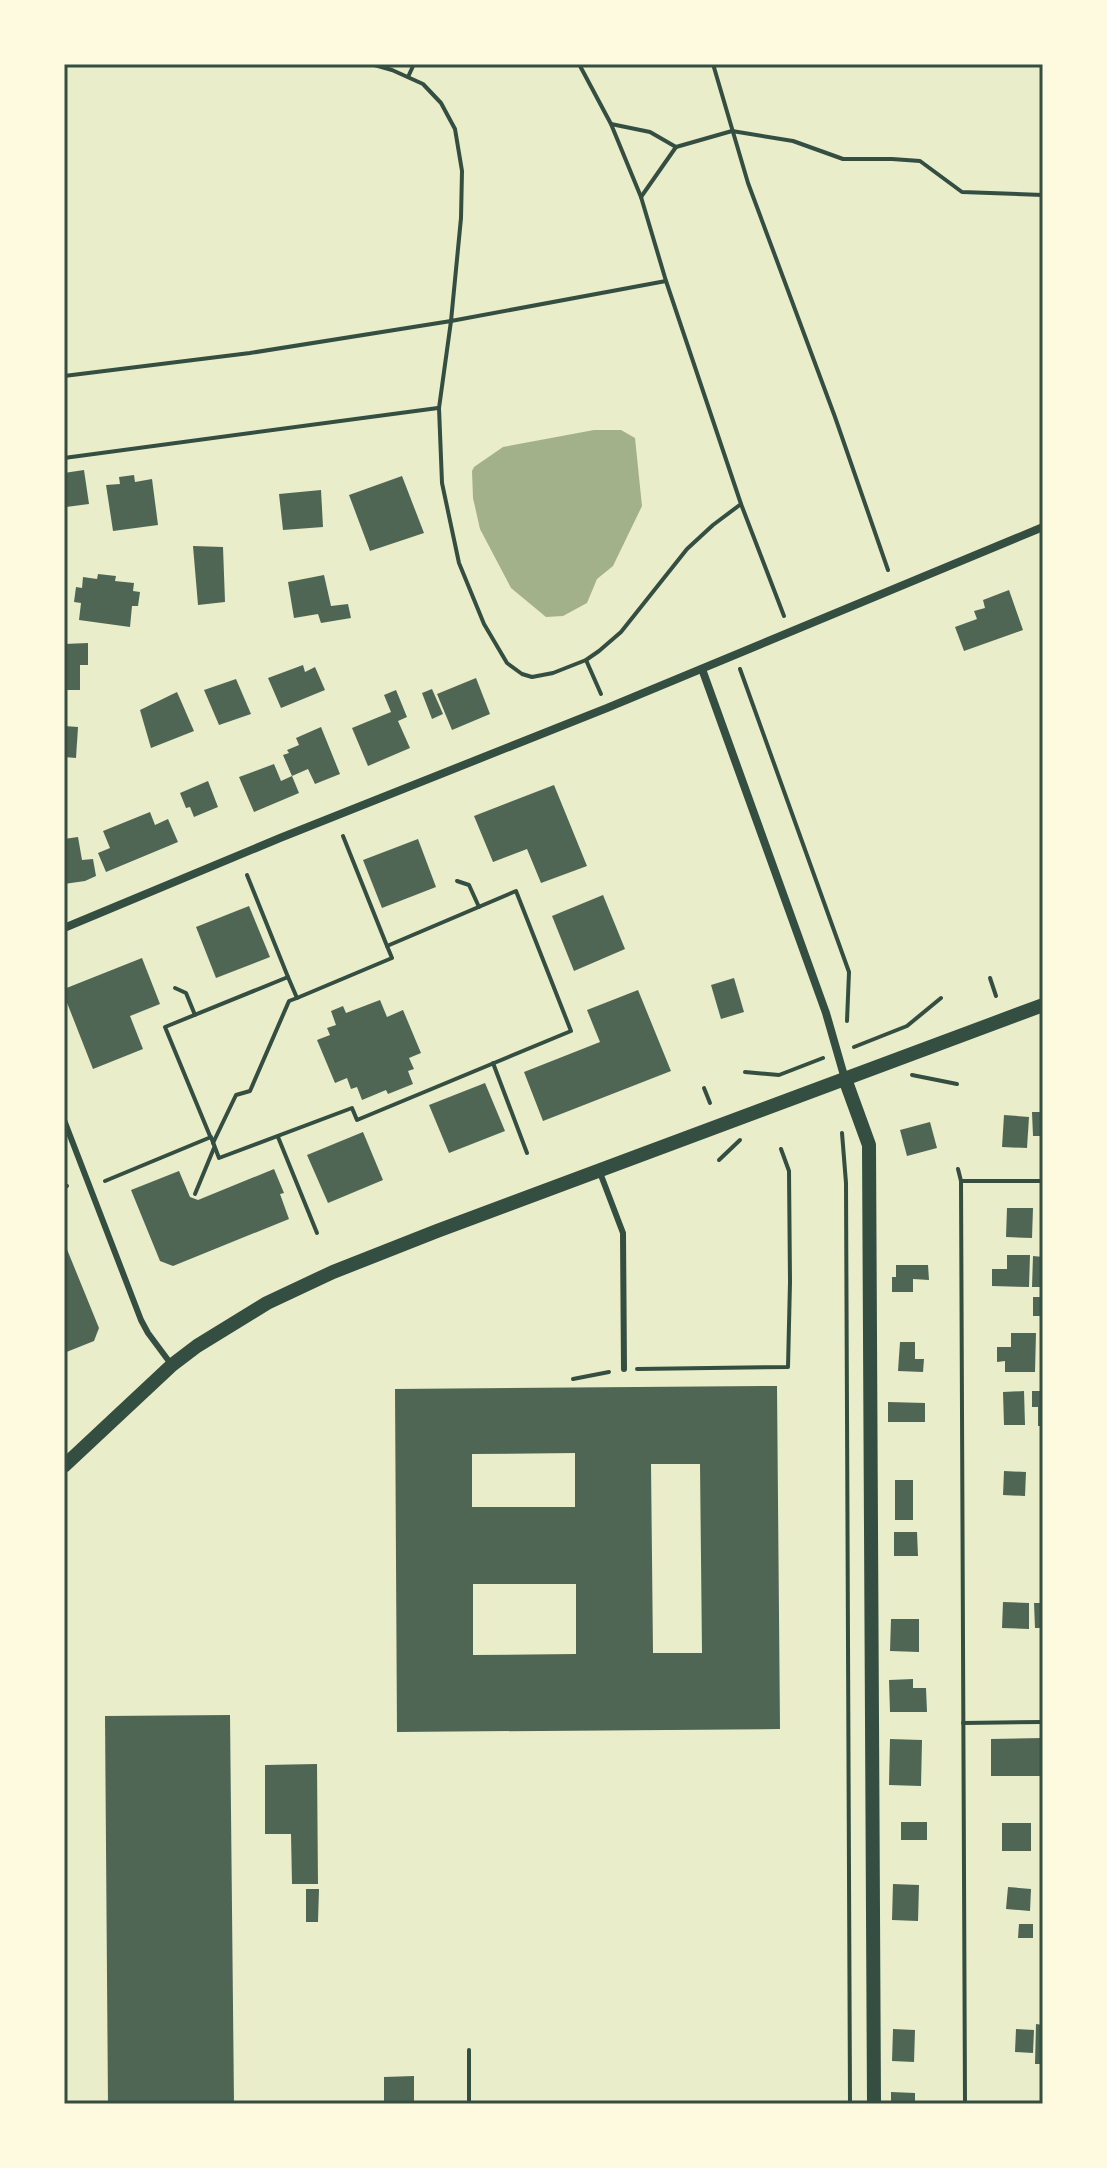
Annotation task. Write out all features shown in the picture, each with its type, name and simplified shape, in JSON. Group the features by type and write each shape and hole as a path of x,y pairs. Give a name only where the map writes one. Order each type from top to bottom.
{"street":[{"path":"64,928 1043,527"},
{"path":"702,669 826,1013 869,1145 874,2104"},
{"path":"64,1466 172,1365 267,1303 333,1272 1043,1005"}],"lane":[{"path":"64,1120 141,1320 172,1365"},
{"path":"599,1170 623,1233 624,1369"}],"path":[{"path":"371,64 423,84 441,103 455,129 462,171 461,202 451,321 439,408 442,483 459,563 484,624 507,663 532,677 553,673 586,660 621,632 687,549 741,504"},
{"path":"408,77 414,64"},
{"path":"579,64 611,124 641,197 741,504 784,616"},
{"path":"713,64 748,183 888,570"},
{"path":"611,124 650,132 676,147"},
{"path":"641,197 676,147 732,131 793,141 843,159 920,161 962,192 1043,195"},
{"path":"64,376 250,353 451,321 666,281"},
{"path":"64,458 439,408"},
{"path":"735,655 849,972 848,1011"},
{"path":"586,660 601,694"},
{"path":"195,1194 213,1142 236,1095 250,1091 289,1001 392,958 343,836"},
{"path":"247,875 297,998"},
{"path":"457,881 469,885 479,907"},
{"path":"288,977 165,1027 219,1158 352,1108 357,1120 571,1031 516,891 387,946"},
{"path":"990,978 996,996"},
{"path":"175,988 186,993 195,1015"},
{"path":"898,1030 941,998"},
{"path":"493,1063 527,1153"},
{"path":"745,1072 785,1073"},
{"path":"704,1088 710,1103"},
{"path":"278,1137 317,1233"},
{"path":"842,1138 846,1199 850,2104"},
{"path":"105,1181 213,1142"},
{"path":"573,1379 624,1369 788,1367 789,1171 781,1149"},
{"path":"958,1169 961,1181 965,2104"},
{"path":"961,1181 1043,1181"},
{"path":"963,1723 1043,1722"},
{"path":"469,2050 469,2104"}],"shaded area":[{"path":"594,430 621,430 635,438 642,506 613,566 597,579 587,603 563,616 546,617 511,588 480,529 473,498 472,471 503,447"}],"building":[{"path":"84,470 89,504 66,507 64,473"},
{"path":"134,475 135,482 152,479 158,525 113,531 106,485 120,484 119,477"},
{"path":"402,476 424,533 370,551 349,495"},
{"path":"321,490 323,527 283,530 279,494"},
{"path":"193,546 223,547 225,602 198,605"},
{"path":"98,574 116,576 115,581 134,583 133,591 140,592 138,606 132,606 130,627 79,620 81,603 74,602 76,587 82,588 83,577 97,579"},
{"path":"324,575 331,606 348,604 351,618 321,623 318,614 294,618 288,582"},
{"path":"1009,590 1023,630 964,651 955,627 977,619 974,611 985,608 983,600"},
{"path":"88,643 88,665 80,665 80,690 64,690 64,644"},
{"path":"303,665 305,672 315,667 325,690 281,708 268,678"},
{"path":"476,678 490,714 452,730 437,694"},
{"path":"236,679 251,714 219,725 204,690"},
{"path":"432,689 443,714 432,719 422,693"},
{"path":"396,690 407,717 398,721 410,748 368,766 352,728 391,712 384,695"},
{"path":"177,692 194,731 151,748 140,710"},
{"path":"64,726 78,727 76,758 64,757"},
{"path":"321,727 340,774 315,784 308,769 292,776 283,755 299,745 296,738"},
{"path":"274,764 281,781 292,776 299,793 254,812 239,777"},
{"path":"208,781 218,807 194,817 180,793"},
{"path":"554,785 587,866 541,883 527,849 493,862 474,816"},
{"path":"150,812 155,825 168,819 178,842 106,872 98,853 110,848 103,831"},
{"path":"78,837 82,860 93,859 96,876 64,884 64,839"},
{"path":"418,839 436,887 382,908 363,860"},
{"path":"603,895 625,949 574,971 552,916"},
{"path":"249,906 270,957 216,978 196,927"},
{"path":"142,958 160,1004 130,1016 143,1049 93,1069 64,989"},
{"path":"734,978 744,1012 721,1019 711,985"},
{"path":"638,990 671,1071 543,1121 524,1072 600,1042 587,1010"},
{"path":"380,1000 387,1017 403,1010 421,1053 409,1058 414,1069 408,1071 413,1084 362,1100 357,1087 351,1089 347,1078 335,1083 317,1040 330,1035 327,1028 336,1025 331,1011 343,1006 346,1013"},
{"path":"485,1083 505,1131 449,1153 429,1105"},
{"path":"1032,1112 1043,1112 1043,1136 1033,1136"},
{"path":"1004,1115 1029,1117 1027,1148 1002,1147"},
{"path":"930,1122 937,1148 907,1156 900,1130"},
{"path":"363,1132 383,1180 328,1203 307,1155"},
{"path":"274,1169 284,1193 280,1194 289,1219 173,1266 160,1261 131,1190 179,1171 190,1197 198,1200"},
{"path":"1007,1208 1033,1208 1032,1238 1006,1237"},
{"path":"64,1242 99,1328 94,1341 64,1353"},
{"path":"1007,1255 1030,1255 1029,1287 992,1286 992,1269 1007,1269"},
{"path":"1033,1256 1043,1257 1043,1287 1032,1287"},
{"path":"896,1265 928,1265 929,1280 913,1279 913,1292 892,1292"},
{"path":"1033,1297 1043,1297 1043,1316 1033,1316"},
{"path":"1011,1333 1036,1333 1035,1372 1005,1372 1005,1361 997,1362 997,1347 1011,1347"},
{"path":"900,1342 915,1342 915,1359 924,1359 923,1372 898,1371"},
{"path":"777,1386 780,1729 397,1732 395,1389","holes":["575,1453 575,1507 472,1507 472,1454","651,1464 700,1464 702,1653 653,1653","473,1584 576,1584 576,1654 473,1655"]},
{"path":"1024,1391 1025,1425 1004,1425 1003,1392"},
{"path":"1032,1391 1043,1391 1043,1426 1038,1426 1038,1407 1032,1407"},
{"path":"888,1402 925,1403 925,1422 888,1422"},
{"path":"1004,1471 1026,1472 1025,1496 1003,1495"},
{"path":"895,1480 913,1480 913,1520 895,1520"},
{"path":"894,1532 917,1532 918,1556 894,1556"},
{"path":"1003,1602 1029,1603 1029,1629 1002,1628"},
{"path":"1034,1603 1043,1603 1043,1628 1035,1628"},
{"path":"891,1619 919,1619 919,1652 890,1651"},
{"path":"913,1679 913,1688 926,1688 927,1712 890,1712 889,1680"},
{"path":"230,1715 234,2104 108,2104 105,1716"},
{"path":"1043,1738 1043,1776 991,1776 991,1739"},
{"path":"890,1739 922,1740 921,1786 889,1785"},
{"path":"317,1764 318,1884 292,1884 291,1834 265,1834 265,1765"},
{"path":"901,1822 927,1822 927,1840 901,1840"},
{"path":"1002,1823 1031,1823 1031,1851 1002,1851"},
{"path":"893,1884 919,1885 918,1921 892,1920"},
{"path":"1008,1887 1031,1889 1030,1911 1006,1909"},
{"path":"306,1889 319,1889 318,1922 306,1922"},
{"path":"1019,1924 1033,1924 1033,1938 1018,1938"},
{"path":"1036,2024 1043,2025 1043,2064 1035,2064"},
{"path":"893,2029 915,2030 914,2062 892,2061"},
{"path":"1016,2029 1034,2030 1033,2053 1015,2052"},
{"path":"414,2076 414,2104 384,2104 384,2077"},
{"path":"891,2092 915,2093 915,2104 891,2104"}]}
